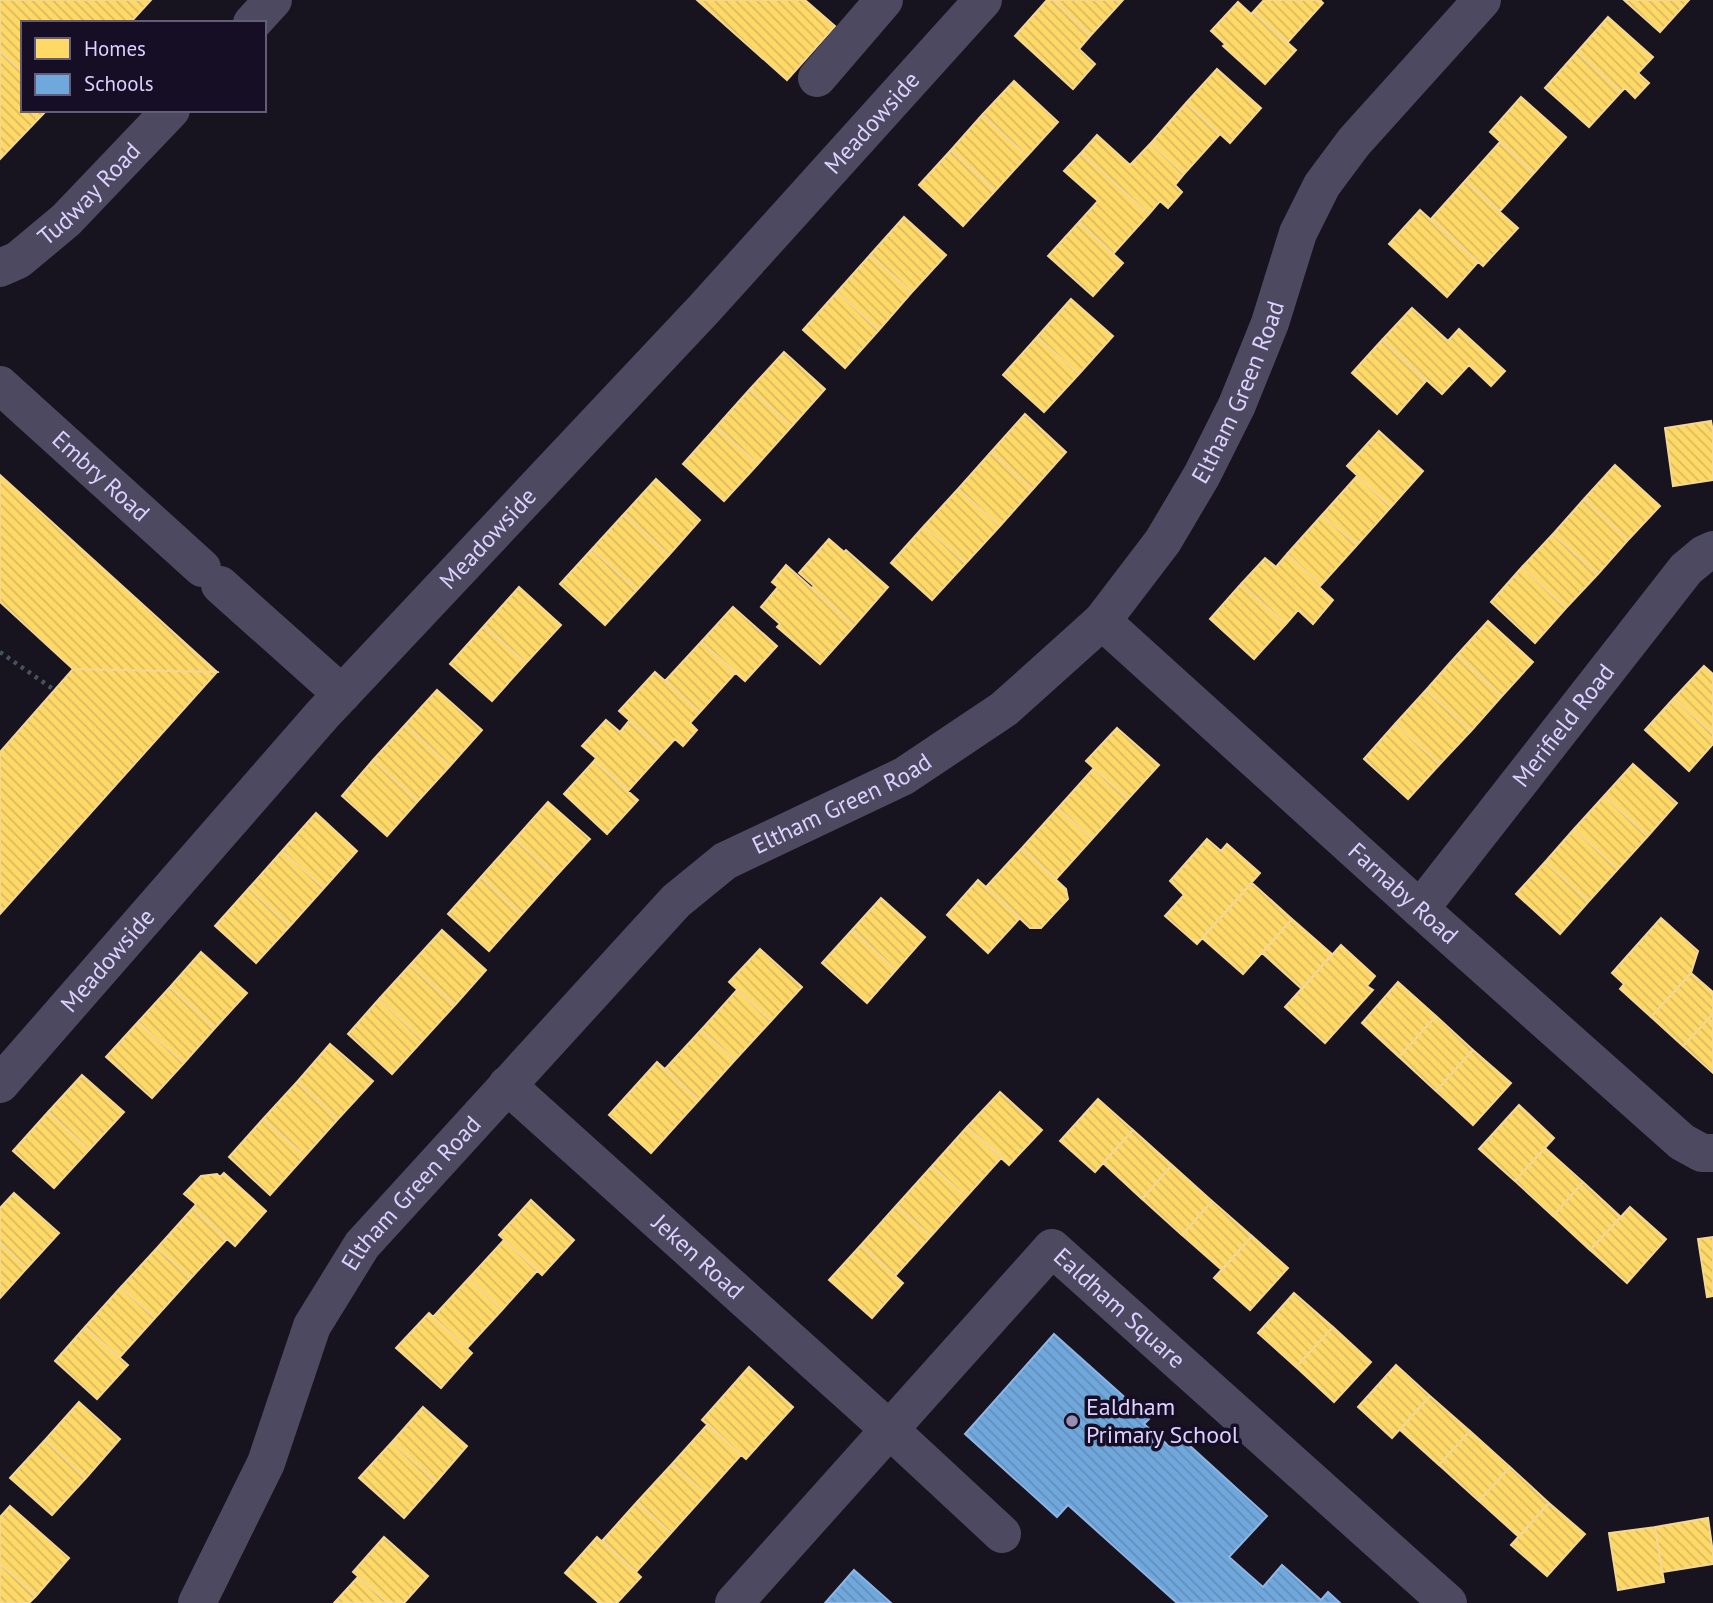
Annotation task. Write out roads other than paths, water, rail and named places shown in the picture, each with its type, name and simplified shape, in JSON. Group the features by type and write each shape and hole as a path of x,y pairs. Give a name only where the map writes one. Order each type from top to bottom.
{"street":[{"path":"254,21 273,0"},
{"path":"817,78 884,0"},
{"name":"Meadowside","path":"0,1084 342,694 704,309 983,0"},
{"name":"Eltham Green Road","path":"197,1603 266,1463 312,1326 362,1245 676,901 725,862 904,776 1004,709 1102,621 1163,541 1208,464 1237,405 1270,323 1298,233 1322,185 1354,142 1482,0"},
{"name":"Tudway Road","path":"0,268 18,260 66,220 169,112"},
{"name":"Embry Road","path":"0,385 342,694"},
{"name":"Merifield Road","path":"1420,908 1686,569 1713,550"},
{"name":"Farnaby Road","path":"1102,621 1682,1142 1702,1153 1713,1153"},
{"name":"Jeken Road","path":"507,1085 1002,1534"},
{"name":"Ealdham Square","path":"734,1603 1052,1248 1448,1603"}],"place":[{"name":"Ealdham Primary School","path":"1072,1421"}]}
